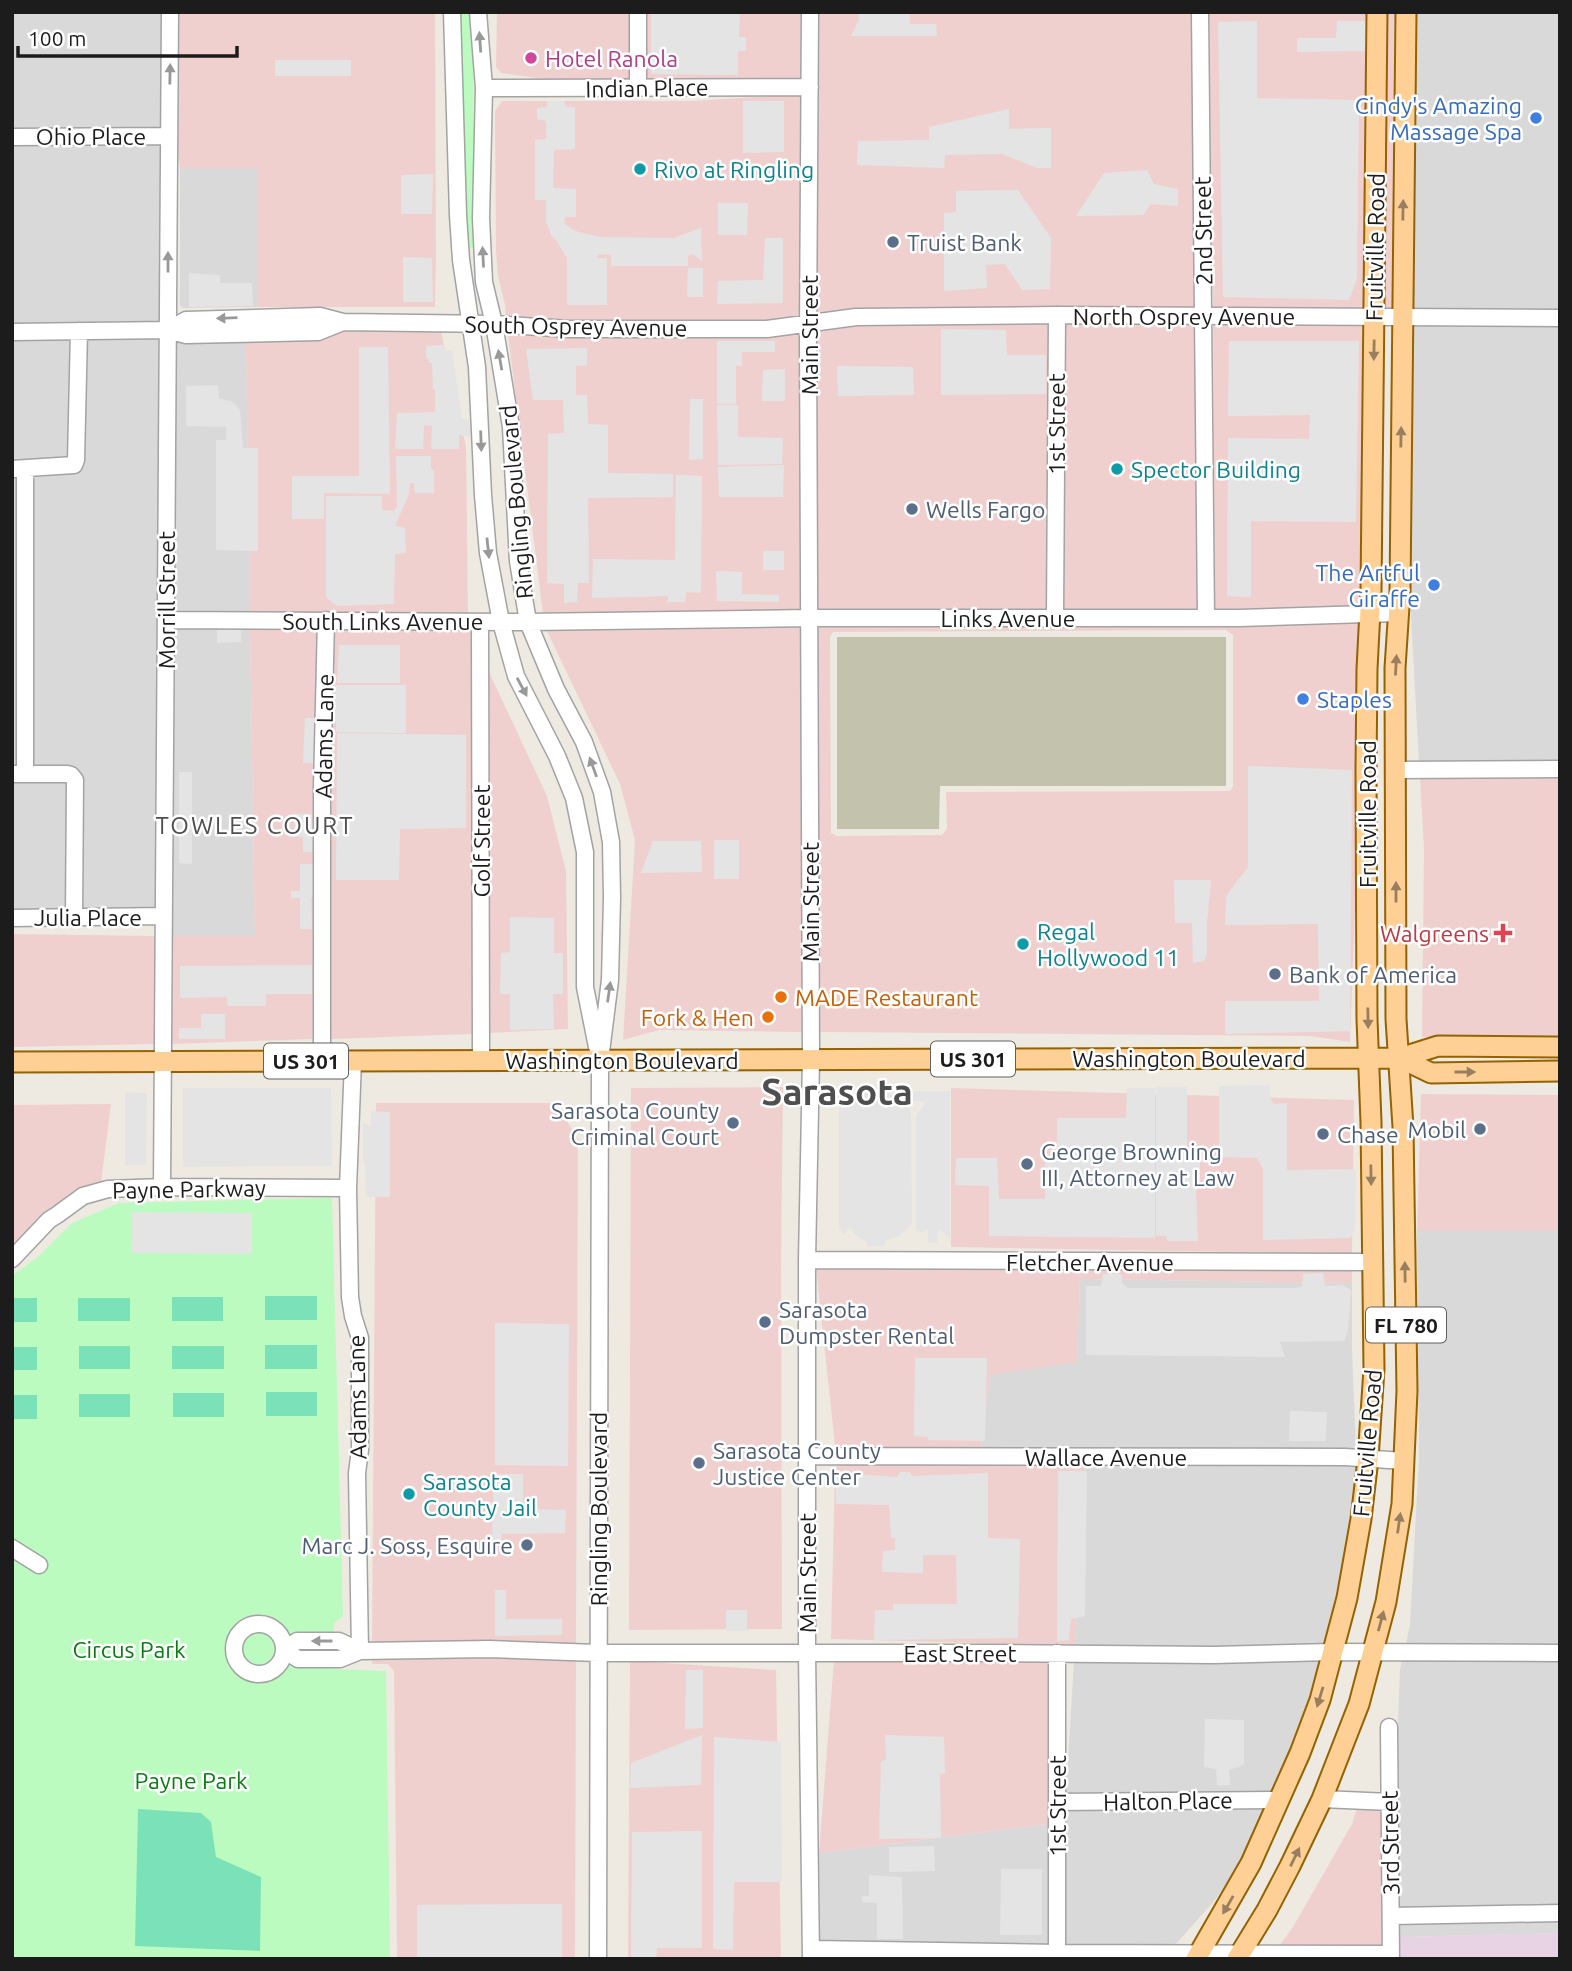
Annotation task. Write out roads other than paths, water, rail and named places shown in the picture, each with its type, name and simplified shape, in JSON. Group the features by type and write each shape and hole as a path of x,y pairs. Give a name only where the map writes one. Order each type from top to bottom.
{"main road":[{"name":"Fruitville Road","path":"1198,1956 1251,1863 1300,1753 1320,1700 1353,1567 1368,1459 1374,1369 1366,756 1377,12"},
{"name":"Fruitville Road","path":"1238,1956 1290,1866 1322,1799 1359,1704 1392,1571 1402,1504 1407,1391 1403,1127 1396,1019 1395,668 1399,613 1406,12"},
{"name":"Washington Boulevard","path":"12,1062 1400,1058 1438,1045 1560,1047"},
{"name":"Washington Boulevard","path":"1400,1058 1431,1073 1560,1071"}],"street":[{"name":"Morrill Street","path":"162,1187 170,12"},
{"name":"Ringling Boulevard","path":"452,12 458,215 461,260 477,367 488,553 501,622 516,676 557,756 574,798 585,852 585,987 600,1060"},
{"name":"Ringling Boulevard","path":"478,12 484,88 481,227 484,282 494,324 511,427 518,561 528,622 556,689 584,742 602,792 611,842 610,980 600,1060 598,1959"},
{"path":"638,12 638,87"},
{"name":"Main Street","path":"810,12 808,323 811,1059 807,1260 807,1653 812,1954"},
{"name":"2nd Street","path":"1200,12 1206,618"},
{"name":"Indian Place","path":"484,88 810,87"},
{"name":"Ohio Place","path":"12,137 169,136"},
{"name":"North Osprey Avenue","path":"808,323 856,317 1057,315 1560,318"},
{"name":"1st Street","path":"1055,617 1057,315"},
{"name":"South Osprey Avenue","path":"12,331 167,330 186,335 318,332 343,323 494,324 569,329 755,329 808,323"},
{"path":"74,917 75,780 71,775 19,774 19,469 74,465 79,331"},
{"name":"Links Avenue","path":"809,618 1206,618 1399,613"},
{"name":"South Links Avenue","path":"167,620 528,622 809,618"},
{"name":"Adams Lane","path":"321,1061 326,620"},
{"name":"Golf Street","path":"480,622 481,1060"},
{"path":"1395,770 1560,769"},
{"name":"Julia Place","path":"12,918 164,916"},
{"name":"Adams Lane","path":"353,1061 348,1188 350,1297 360,1338 360,1450 357,1474 360,1651"},
{"name":"Payne Parkway","path":"12,1259 49,1220 83,1196 108,1189 348,1188"},
{"name":"Fletcher Avenue","path":"807,1260 1372,1262"},
{"name":"Wallace Avenue","path":"808,1456 1345,1457 1404,1461"},
{"path":"12,1549 39,1565"},
{"name":"East Street","path":"284,1650 298,1659 340,1659 360,1651 489,1649 597,1653 1560,1653"},
{"name":"1st Street","path":"1057,1653 1057,1956"},
{"name":"3rd Street","path":"1389,1727 1391,1956"},
{"path":"1322,1799 1390,1802"},
{"name":"Halton Place","path":"1057,1802 1280,1800"},
{"path":"1391,1916 1560,1913"},
{"path":"812,1954 1391,1956"}],"place":[{"name":"Hotel Ranola","path":"531,58"},
{"name":"Cindy's Amazing Massage Spa","path":"1536,118"},
{"name":"Rivo at Ringling","path":"640,169"},
{"name":"Truist Bank","path":"893,242"},
{"name":"Spector Building","path":"1117,469"},
{"name":"Wells Fargo","path":"912,509"},
{"name":"The Artful Giraffe","path":"1434,585"},
{"name":"Staples","path":"1303,699"},
{"name":"Walgreens","path":"1503,933"},
{"name":"Regal Hollywood 11","path":"1023,944"},
{"name":"Bank of America","path":"1275,974"},
{"name":"MADE Restaurant","path":"781,997"},
{"name":"Fork & Hen","path":"768,1017"},
{"name":"Sarasota County Criminal Court","path":"733,1123"},
{"name":"Mobil","path":"1480,1129"},
{"name":"Chase","path":"1323,1134"},
{"name":"George Browning III, Attorney at Law","path":"1027,1164"},
{"name":"Sarasota Dumpster Rental","path":"765,1322"},
{"name":"Sarasota County Justice Center","path":"699,1463"},
{"name":"Sarasota County Jail","path":"409,1494"},
{"name":"Marc J. Soss, Esquire","path":"527,1545"}],"district":[{"name":"TOWLES COURT","path":"255,825"},
{"name":"Sarasota","path":"837,1091"}],"park label":[{"name":"Circus Park","path":"129,1649"},
{"name":"Payne Park","path":"191,1780"}]}
